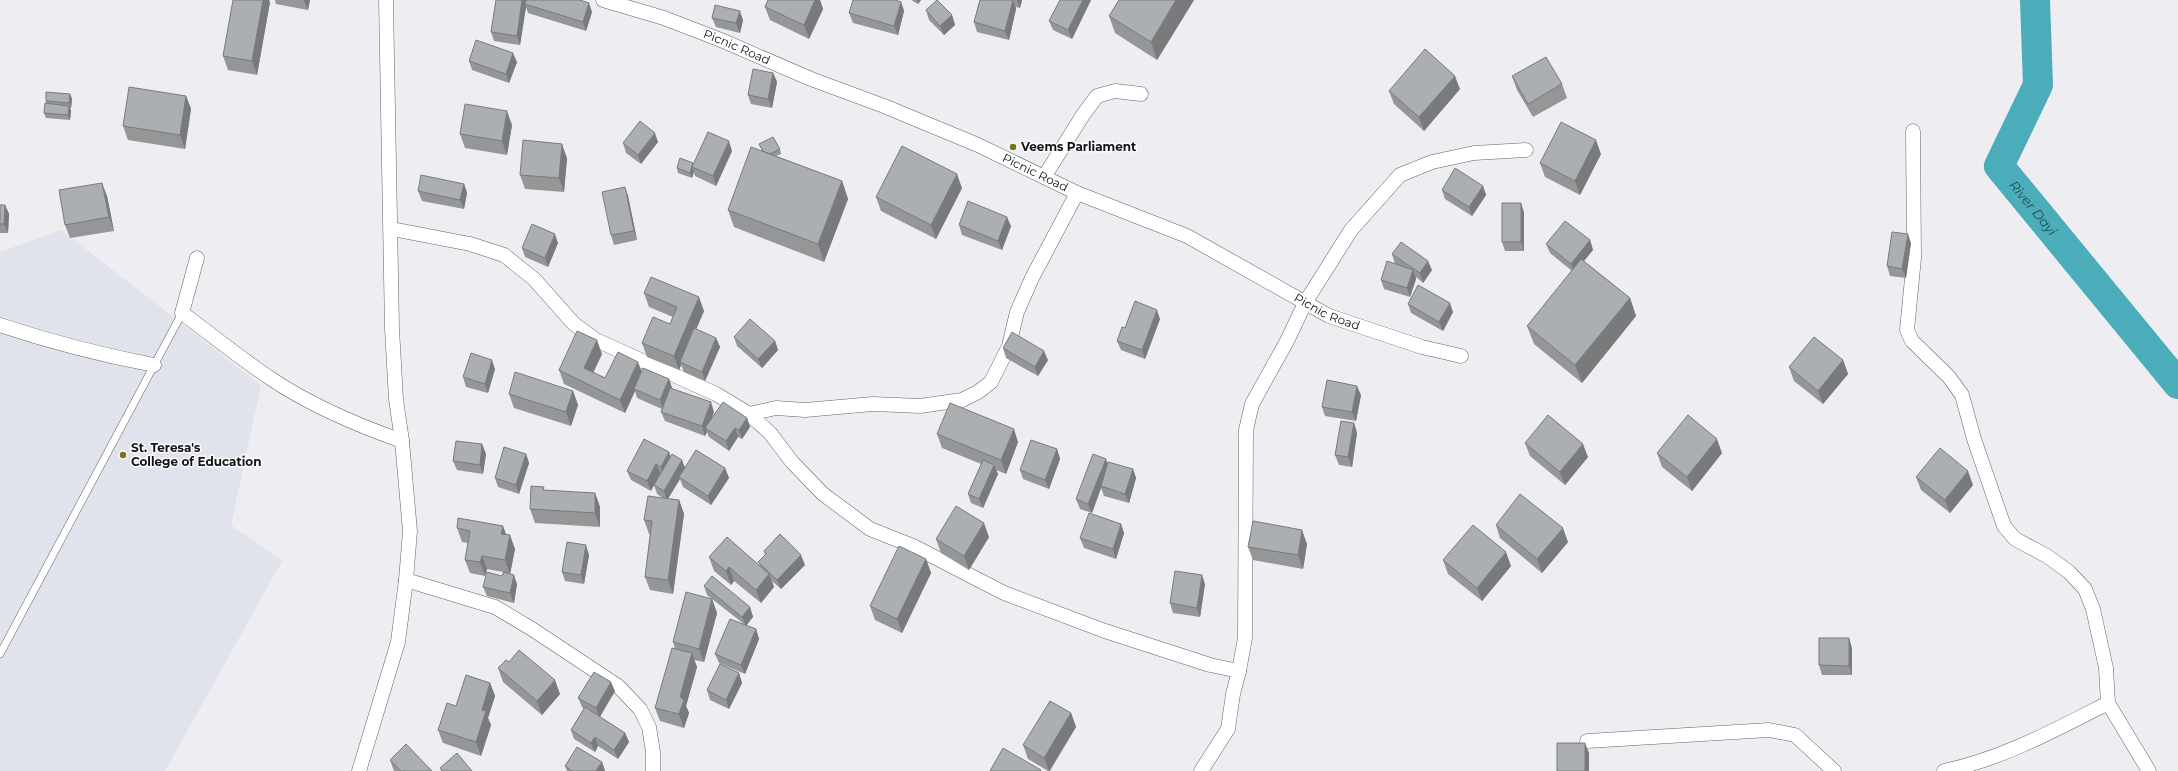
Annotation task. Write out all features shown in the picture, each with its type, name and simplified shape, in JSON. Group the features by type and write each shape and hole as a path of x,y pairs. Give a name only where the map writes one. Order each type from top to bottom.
{"street":[{"path":"359,771 398,642 406,580 410,531 402,441 396,399 392,329 392,229 386,0"},
{"name":"Picnic Road","path":"603,0 664,18 721,40 811,79 884,106 978,145 1077,193 1187,236 1305,304 1329,316 1422,347 1462,356"},
{"path":"1044,177 1083,115 1097,96 1115,91 1141,94"},
{"path":"1913,131 1914,258 1907,330 1912,341 1949,377 1962,395 1974,439 2004,526 2015,539 2047,556 2069,572 2085,590 2093,609 2106,668 2108,703 2149,771"},
{"path":"1201,771 1228,729 1232,694 1239,672 1245,638 1246,430 1252,404 1287,341 1305,304 1351,230 1400,175 1432,162 1474,153 1526,150"},
{"path":"749,414 776,408 805,410 873,404 928,405 962,400 978,392 991,382 1009,346 1017,312 1032,278 1077,193"},
{"path":"392,229 470,244 504,255 534,280 574,324 596,340 716,394 749,414 770,433 792,462 823,494 870,529 913,546 1004,593 1105,631 1210,665 1239,672"},
{"path":"197,258 182,313 271,379 317,406 360,426 402,441"},
{"path":"0,324 49,341 154,365"},
{"path":"406,580 495,607 532,629 618,686 640,709 649,727 654,752 653,771"},
{"path":"1944,771 1966,766 2023,745 2108,703"},
{"path":"1587,741 1770,730 1794,736 1834,771"}],"lane":[{"path":"0,654 182,313"}],"shaded area":[{"name":"St. Teresa's College of Education","path":"61,230 261,385 231,525 282,561 165,771 0,771 0,252"}],"building":[{"path":"233,0 263,0 252,61 223,56"},
{"path":"496,0 522,0 517,36 491,32"},
{"path":"526,0 580,0 589,3 583,22 525,4"},
{"path":"768,0 815,0 804,25 765,7"},
{"path":"853,0 895,0 901,2 894,26 849,13"},
{"path":"937,0 952,15 940,26 926,10"},
{"path":"980,0 1013,0 1005,31 974,22"},
{"path":"1060,0 1083,0 1068,30 1049,21"},
{"path":"1119,0 1176,0 1151,42 1109,16"},
{"path":"715,5 740,11 736,23 712,18"},
{"path":"476,40 513,53 506,74 469,61"},
{"path":"1425,49 1455,76 1419,117 1389,91"},
{"path":"1546,57 1562,84 1528,104 1512,76"},
{"path":"753,69 773,73 768,99 748,95"},
{"path":"129,87 186,96 180,135 123,126"},
{"path":"46,92 70,94 69,103 46,101"},
{"path":"45,103 69,106 68,115 44,113"},
{"path":"465,104 507,111 502,141 460,134"},
{"path":"640,121 655,133 638,155 623,143"},
{"path":"1561,122 1596,140 1575,181 1540,163"},
{"path":"708,132 729,141 713,176 692,167"},
{"path":"773,137 780,149 770,154 763,151 759,144"},
{"path":"523,140 562,144 559,178 520,175"},
{"path":"902,146 957,174 931,225 876,197"},
{"path":"751,147 842,181 818,244 728,210"},
{"path":"680,158 693,163 690,173 677,168"},
{"path":"1455,168 1483,186 1469,207 1442,190"},
{"path":"421,175 464,184 460,200 418,191"},
{"path":"102,183 109,217 65,225 59,190"},
{"path":"625,187 634,231 611,235 602,192"},
{"path":"968,201 1007,217 998,241 959,225"},
{"path":"1502,203 1521,203 1521,242 1502,242"},
{"path":"0,205 5,205 4,224 0,224"},
{"path":"1565,221 1590,240 1571,264 1546,244"},
{"path":"532,224 555,234 545,258 522,248"},
{"path":"1892,232 1908,234 1902,269 1887,266"},
{"path":"1401,242 1428,261 1420,273 1392,254"},
{"path":"1581,259 1630,298 1575,365 1527,326"},
{"path":"1387,261 1413,270 1407,288 1381,280"},
{"path":"651,277 699,297 674,356 642,343 653,317 670,324 677,307 644,293"},
{"path":"1418,285 1450,303 1439,322 1408,304"},
{"path":"1135,301 1157,310 1142,350 1117,341 1122,327 1125,328"},
{"path":"750,319 775,341 758,359 734,337"},
{"path":"694,328 716,338 702,372 680,362"},
{"path":"577,331 597,340 584,368 605,378 618,352 638,362 620,400 559,370"},
{"path":"1012,332 1044,351 1035,367 1003,348"},
{"path":"1814,337 1843,360 1818,391 1789,367"},
{"path":"471,353 492,360 485,384 463,377"},
{"path":"643,368 669,379 660,400 634,389"},
{"path":"515,372 573,391 566,412 509,394"},
{"path":"1327,380 1357,386 1352,412 1322,407"},
{"path":"670,388 711,402 702,426 661,412"},
{"path":"723,402 747,418 739,430 735,428 726,441 705,428"},
{"path":"950,403 1014,429 1001,460 937,434"},
{"path":"1548,415 1583,444 1560,472 1525,443"},
{"path":"1688,415 1717,439 1687,477 1657,453"},
{"path":"1341,421 1354,423 1348,457 1335,455"},
{"path":"644,439 669,452 661,467 656,464 647,481 627,471"},
{"path":"1031,440 1057,449 1045,480 1020,470"},
{"path":"456,441 482,444 480,465 453,461"},
{"path":"504,447 526,454 516,485 495,478"},
{"path":"1940,448 1968,471 1945,500 1916,477"},
{"path":"696,450 725,468 708,496 679,477"},
{"path":"672,454 682,460 664,491 654,485"},
{"path":"1093,454 1106,459 1088,504 1076,499"},
{"path":"983,460 994,465 979,499 968,494"},
{"path":"1108,462 1133,469 1125,494 1101,486"},
{"path":"531,486 544,487 543,490 595,493 595,513 530,509"},
{"path":"1520,494 1563,528 1537,559 1496,525"},
{"path":"648,496 679,500 668,580 645,577 652,521 644,520"},
{"path":"956,506 984,523 964,556 936,539"},
{"path":"1089,513 1121,524 1113,549 1080,538"},
{"path":"458,518 503,526 501,534 510,535 505,560 482,556 480,562 465,560 470,531 457,528"},
{"path":"1253,521 1302,530 1298,555 1248,547"},
{"path":"1473,525 1506,552 1477,588 1443,560"},
{"path":"780,534 801,555 777,580 758,562 766,554 764,551"},
{"path":"727,537 769,574 756,590 729,567 726,571 709,557"},
{"path":"567,542 586,545 581,575 562,572"},
{"path":"899,546 926,559 897,619 870,606"},
{"path":"1175,571 1202,575 1197,608 1170,603"},
{"path":"487,572 502,576 504,572 514,575 510,593 483,587"},
{"path":"712,576 750,607 742,617 704,586"},
{"path":"686,592 712,599 699,649 673,642"},
{"path":"730,619 756,629 741,665 715,654"},
{"path":"1819,638 1849,638 1849,666 1819,665"},
{"path":"672,648 692,653 680,697 684,700 679,714 655,708"},
{"path":"519,650 555,680 537,701 498,668 506,660 509,662"},
{"path":"720,664 739,673 726,700 707,690"},
{"path":"594,672 611,682 596,708 578,698"},
{"path":"466,675 490,683 482,710 486,711 476,742 438,730 447,703 456,706"},
{"path":"1050,701 1071,713 1044,758 1023,745"},
{"path":"585,707 625,733 614,750 595,737 591,743 571,730"},
{"path":"1557,743 1585,743 1585,771 1557,771"},
{"path":"406,744 432,771 401,771 390,760"},
{"path":"577,747 602,762 596,771 572,771 565,766"},
{"path":"1003,748 1041,770 990,771"},
{"path":"457,753 472,771 442,771 440,768"}],"waterway":[{"name":"River Dayi","path":"2035,0 2038,85 1999,166 2178,384"}],"place":[{"name":"Veems Parliament","path":"1013,147"},
{"name":"St. Teresa's College of Education","path":"123,455"}]}
